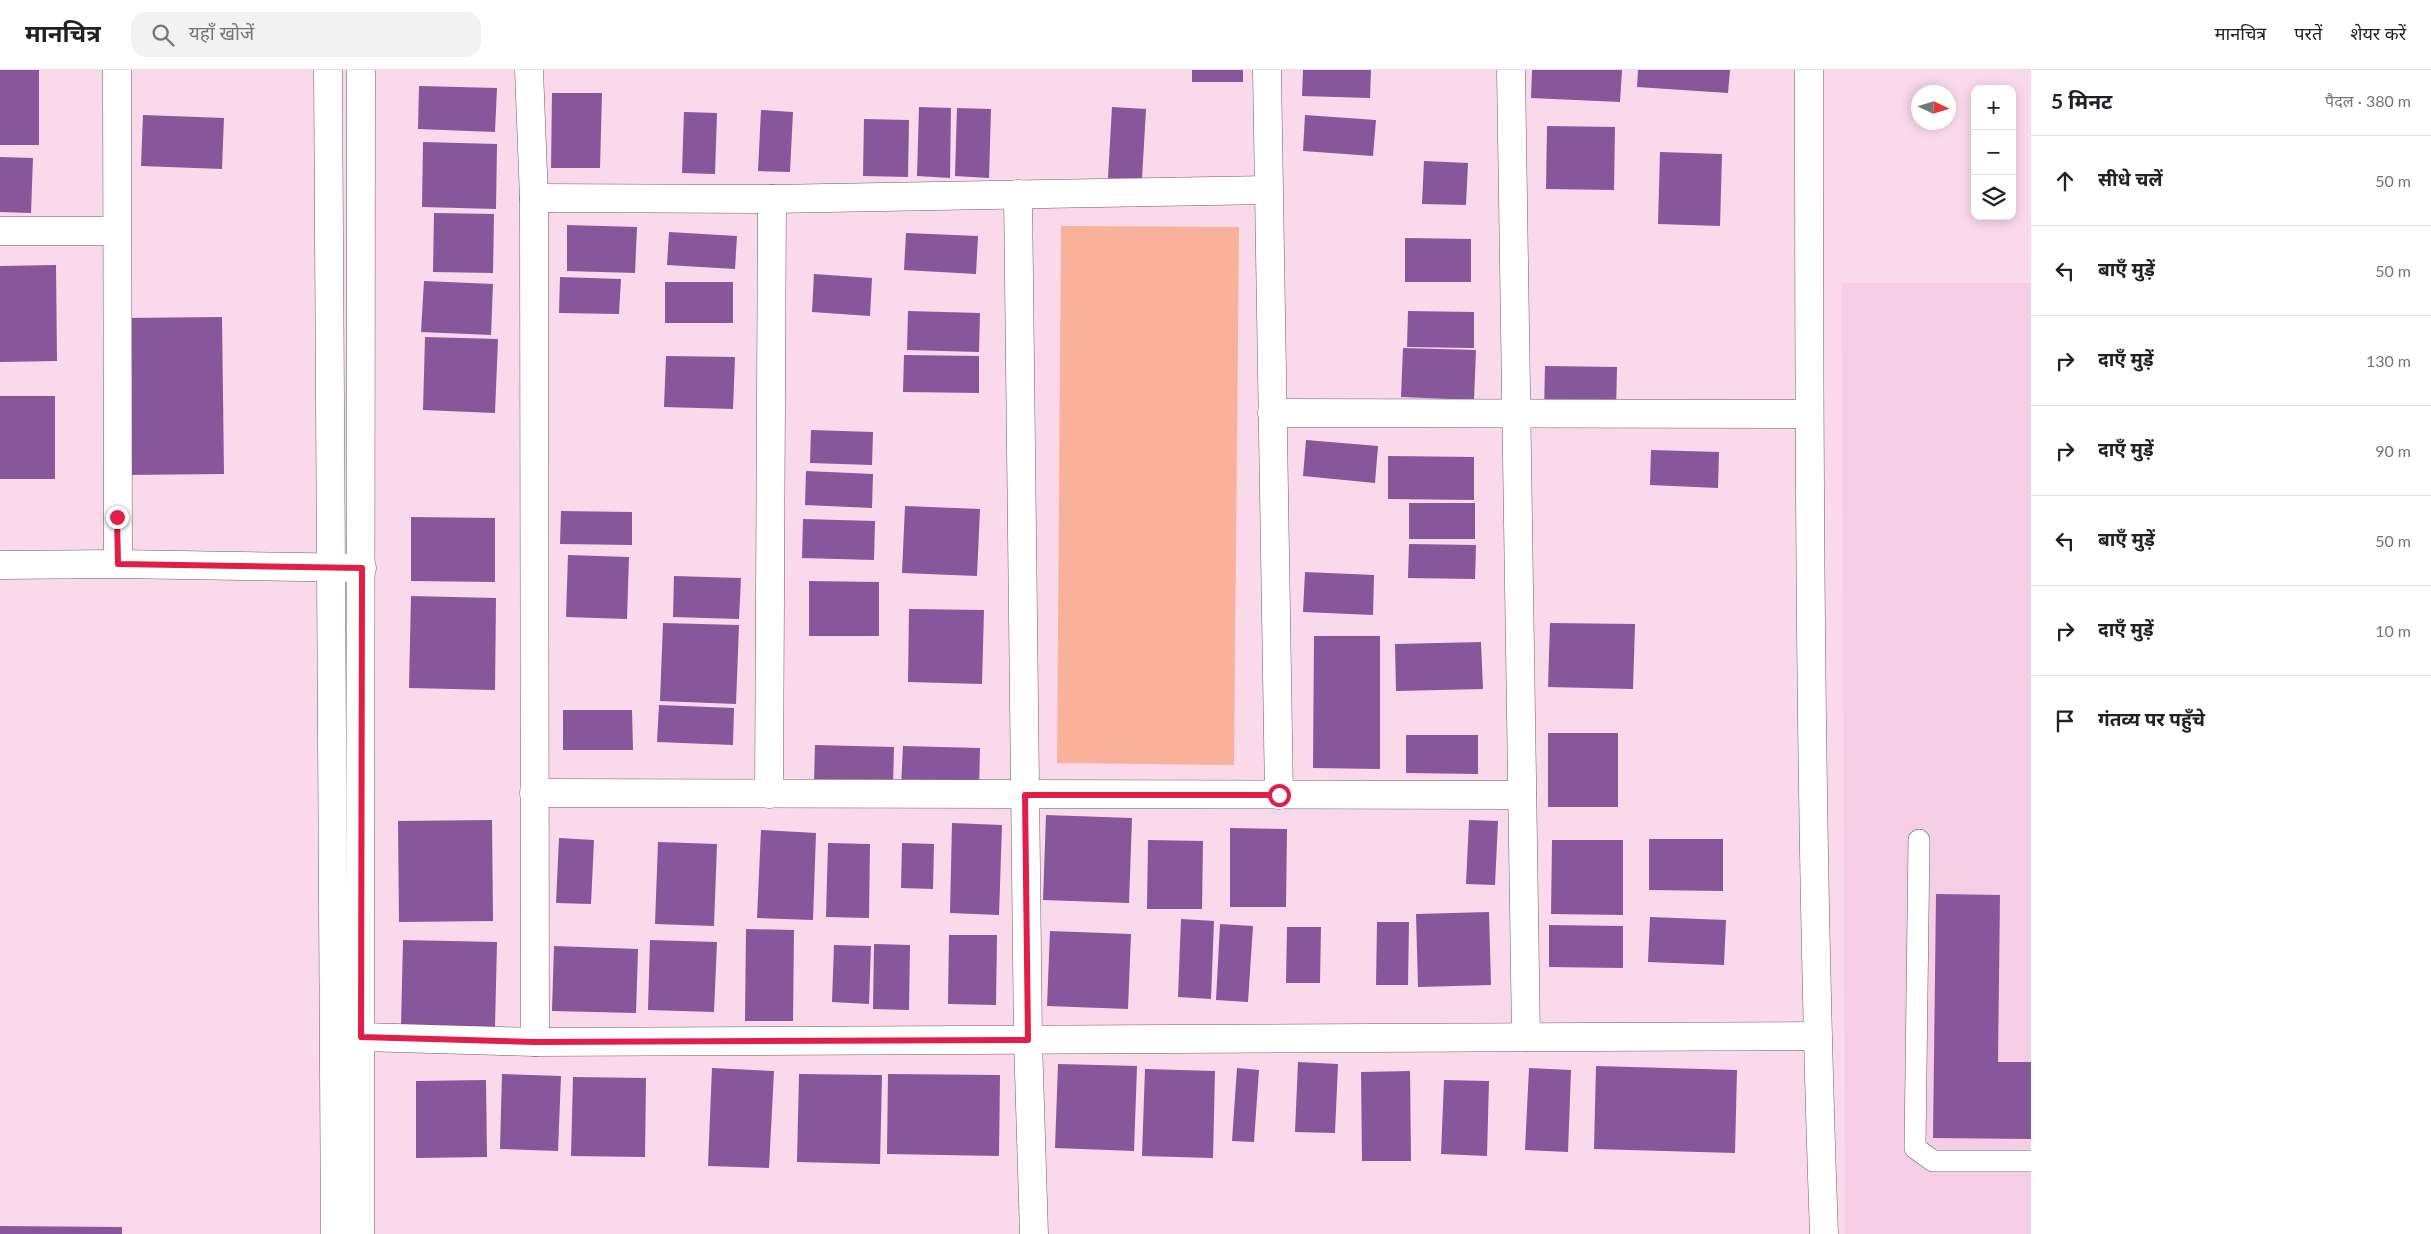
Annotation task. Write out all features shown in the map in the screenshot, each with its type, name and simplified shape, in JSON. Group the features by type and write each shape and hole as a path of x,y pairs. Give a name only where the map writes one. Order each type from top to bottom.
{"street":[{"path":"117,70 118,564"},
{"path":"328,70 329,568 335,1234"},
{"path":"360,1234 361,70"},
{"path":"529,70 534,198 535,1042"},
{"path":"1267,70 1279,795"},
{"path":"1511,70 1518,414 1526,1037"},
{"path":"1809,70 1809,414 1817,1036 1824,1234"},
{"path":"534,198 772,199 1268,190"},
{"path":"1018,194 1028,1040 1034,1234"},
{"path":"769,794 772,199"},
{"path":"0,231 117,231"},
{"path":"1272,413 1809,414"},
{"path":"0,565 118,564 362,568"},
{"path":"534,793 1522,795"},
{"path":"361,1037 535,1042 1817,1036"}],"lane":[{"path":"1919,840 1915,1148 1933,1160 2031,1161"}],"shaded area":[{"path":"1061,226 1239,227 1234,765 1057,763"},
{"path":"1842,283 2031,283 2031,1234 1845,1234"}],"building":[{"path":"0,70 39,70 39,145 0,145"},
{"path":"1192,70 1243,70 1243,82 1192,82"},
{"path":"1303,70 1371,70 1370,98 1302,96"},
{"path":"1532,70 1622,70 1620,102 1531,98"},
{"path":"1638,70 1730,70 1728,93 1637,87"},
{"path":"419,86 497,88 495,132 418,129"},
{"path":"552,93 602,93 600,168 551,168"},
{"path":"919,107 951,108 950,178 917,176"},
{"path":"1112,107 1146,109 1142,179 1108,178"},
{"path":"957,108 991,109 989,178 955,176"},
{"path":"761,110 793,112 790,172 758,171"},
{"path":"684,112 717,113 715,174 682,173"},
{"path":"143,115 224,118 222,169 141,166"},
{"path":"1305,115 1376,120 1373,156 1303,151"},
{"path":"864,119 909,120 908,177 863,176"},
{"path":"1547,126 1615,127 1614,190 1546,189"},
{"path":"423,142 497,144 496,209 422,207"},
{"path":"1660,152 1722,154 1720,226 1658,224"},
{"path":"0,157 33,158 31,213 0,212"},
{"path":"1424,161 1468,163 1466,205 1422,204"},
{"path":"434,213 494,214 493,273 433,272"},
{"path":"567,225 637,227 635,273 567,271"},
{"path":"669,232 737,236 735,269 667,265"},
{"path":"906,233 978,236 976,274 904,270"},
{"path":"1405,238 1471,239 1471,282 1405,282"},
{"path":"56,265 57,361 0,362 0,266"},
{"path":"814,274 872,278 870,316 812,312"},
{"path":"560,277 621,279 619,314 559,313"},
{"path":"424,281 493,284 491,335 421,332"},
{"path":"665,282 733,282 733,323 665,323"},
{"path":"908,311 980,313 979,352 907,350"},
{"path":"1408,311 1474,312 1474,348 1407,347"},
{"path":"222,317 224,474 123,475 122,318"},
{"path":"425,337 498,339 495,413 423,410"},
{"path":"1403,348 1476,350 1474,400 1401,397"},
{"path":"904,355 979,356 979,393 903,392"},
{"path":"666,356 735,357 733,409 664,407"},
{"path":"1545,366 1617,367 1616,412 1544,411"},
{"path":"0,396 55,396 55,479 0,479"},
{"path":"811,430 873,432 872,465 810,463"},
{"path":"1306,440 1378,446 1375,483 1303,476"},
{"path":"1651,450 1719,452 1718,488 1650,485"},
{"path":"1388,456 1474,457 1474,500 1388,499"},
{"path":"806,471 873,474 872,508 805,505"},
{"path":"1409,503 1475,503 1475,539 1409,539"},
{"path":"905,506 980,509 977,576 902,573"},
{"path":"561,511 632,512 632,545 560,544"},
{"path":"411,517 495,518 495,582 411,581"},
{"path":"803,519 875,521 874,560 802,558"},
{"path":"1409,544 1476,545 1475,579 1408,578"},
{"path":"568,555 629,557 627,619 566,617"},
{"path":"1305,572 1374,575 1373,615 1303,612"},
{"path":"674,576 741,578 739,619 673,617"},
{"path":"809,581 879,582 879,636 809,636"},
{"path":"411,596 496,598 495,690 409,688"},
{"path":"909,609 984,610 982,684 908,682"},
{"path":"663,623 739,625 736,704 660,701"},
{"path":"1550,623 1635,624 1633,689 1548,687"},
{"path":"1314,636 1380,636 1380,769 1313,768"},
{"path":"1481,642 1483,689 1396,691 1395,644"},
{"path":"659,705 734,708 733,745 657,742"},
{"path":"563,710 632,710 633,750 563,750"},
{"path":"1548,733 1618,733 1618,807 1548,807"},
{"path":"1406,735 1478,735 1478,774 1406,773"},
{"path":"815,745 894,747 893,785 814,783"},
{"path":"903,746 980,748 979,790 901,788"},
{"path":"1046,815 1132,818 1129,903 1043,900"},
{"path":"492,820 493,921 399,922 398,821"},
{"path":"1469,820 1498,821 1495,885 1466,884"},
{"path":"952,823 1002,825 999,915 950,913"},
{"path":"1230,828 1287,829 1286,907 1230,907"},
{"path":"761,830 816,833 813,920 757,918"},
{"path":"559,838 594,840 591,904 556,903"},
{"path":"1649,839 1723,839 1723,891 1649,890"},
{"path":"1148,840 1203,841 1202,909 1147,909"},
{"path":"1552,840 1623,840 1623,915 1551,914"},
{"path":"658,842 717,844 714,926 655,924"},
{"path":"828,843 870,844 869,918 826,917"},
{"path":"902,843 934,844 933,889 901,888"},
{"path":"1936,894 2000,895 1998,1062 2031,1062 2031,1139 1933,1138"},
{"path":"1489,912 1491,985 1418,987 1416,914"},
{"path":"1650,917 1726,920 1724,965 1648,962"},
{"path":"1181,919 1214,921 1211,999 1178,997"},
{"path":"1377,922 1409,922 1408,985 1376,985"},
{"path":"1220,924 1253,926 1248,1002 1216,1000"},
{"path":"1549,925 1623,926 1623,968 1549,967"},
{"path":"1287,927 1321,927 1320,983 1286,983"},
{"path":"746,929 794,930 793,1021 745,1021"},
{"path":"1050,931 1131,934 1128,1009 1047,1006"},
{"path":"949,935 997,935 996,1005 948,1004"},
{"path":"403,940 497,942 495,1028 401,1026"},
{"path":"650,940 717,942 714,1012 648,1010"},
{"path":"874,944 910,945 909,1010 873,1009"},
{"path":"834,945 871,946 869,1004 832,1002"},
{"path":"554,946 638,949 636,1013 552,1011"},
{"path":"1298,1062 1338,1064 1335,1133 1295,1132"},
{"path":"1058,1064 1137,1066 1134,1151 1055,1148"},
{"path":"1596,1066 1737,1070 1735,1153 1594,1149"},
{"path":"712,1068 774,1071 769,1168 708,1166"},
{"path":"1237,1068 1259,1070 1254,1142 1232,1141"},
{"path":"1529,1068 1571,1070 1568,1152 1525,1150"},
{"path":"1145,1069 1215,1071 1213,1158 1142,1156"},
{"path":"1410,1071 1411,1161 1362,1161 1361,1072"},
{"path":"502,1074 561,1076 558,1151 500,1149"},
{"path":"799,1074 882,1075 880,1164 797,1162"},
{"path":"888,1074 1000,1075 999,1156 887,1154"},
{"path":"573,1077 646,1078 645,1157 571,1156"},
{"path":"486,1080 487,1157 416,1158 416,1081"},
{"path":"1444,1080 1489,1081 1487,1156 1441,1154"},
{"path":"0,1226 122,1227 122,1234 0,1234"}],"route":[{"path":"117,517 118,564 362,568 361,1037 535,1042 1028,1040 1025,795 1279,795"}]}
